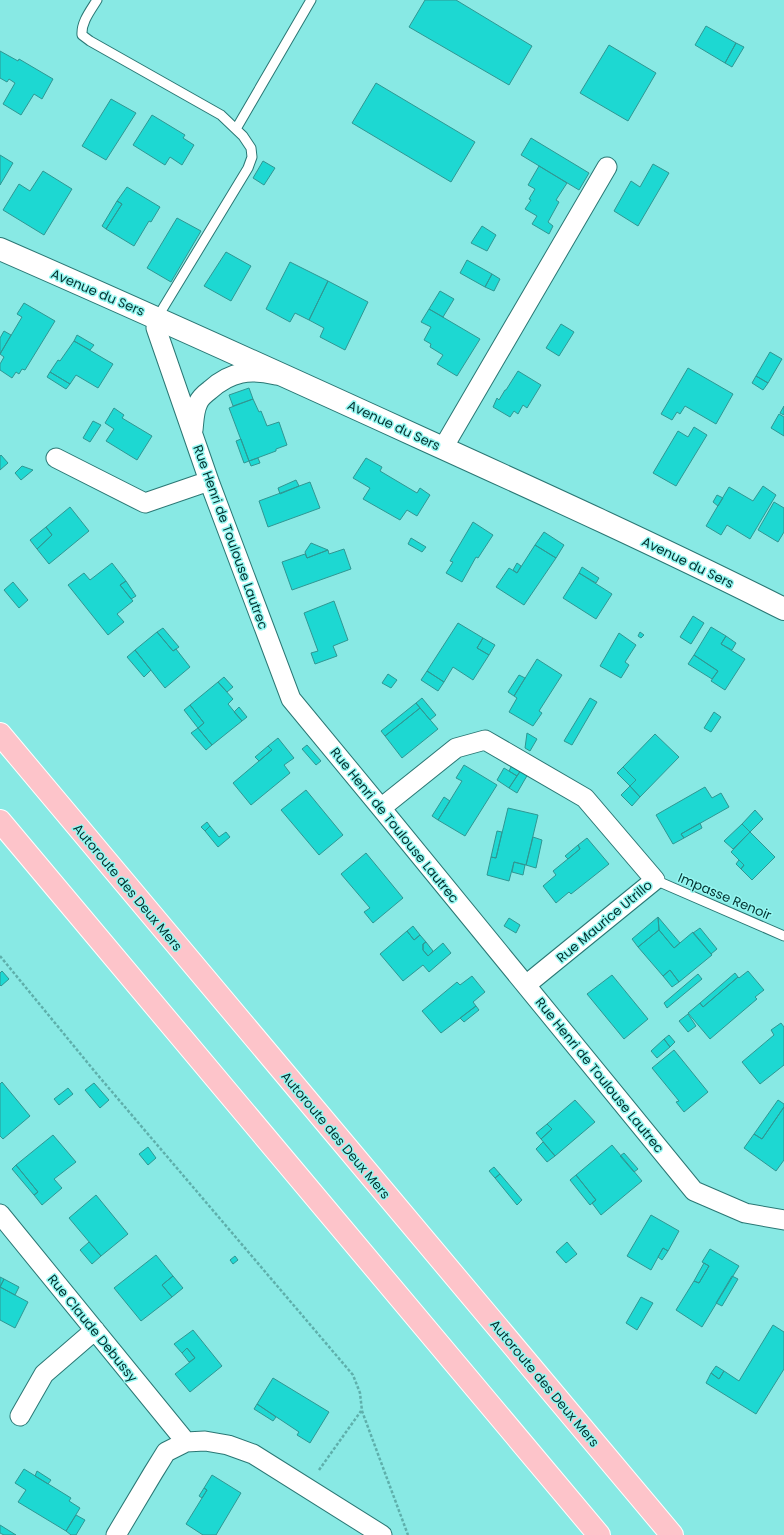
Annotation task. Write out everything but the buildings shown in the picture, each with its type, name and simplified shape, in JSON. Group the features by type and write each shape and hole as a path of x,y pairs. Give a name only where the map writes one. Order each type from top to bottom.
{"highway":[{"name":"Autoroute des Deux Mers","path":"0,734 672,1535"},
{"path":"0,821 599,1535"}],"street":[{"path":"443,448 608,168"},
{"name":"Avenue du Sers","path":"0,250 158,318 291,378 696,565 784,609"},
{"name":"Rue Henri de Toulouse Lautrec","path":"158,318 156,328 209,481 291,699 382,808 694,1191 744,1213 784,1220"},
{"path":"193,434 195,412 198,402 221,380 237,374 261,372 291,378"},
{"path":"56,458 145,503 209,481"},
{"name":"Rue Maurice Utrillo","path":"382,808 456,748 485,740 585,798 655,880 526,985"},
{"name":"Rue Claude Debussy","path":"0,1214 186,1442"},
{"path":"20,1416 44,1374 95,1330"},
{"path":"116,1535 166,1452 186,1442 205,1441 228,1445 253,1454 382,1535"}],"lane":[{"path":"97,0 85,22 82,29 82,35 221,116 243,136 251,148 252,157 250,163 158,318"},
{"path":"236,129 311,0"},
{"name":"Impasse Renoir","path":"655,880 784,936"}],"path":[{"path":"0,956 101,1079 353,1375 360,1393 362,1411 408,1535"},
{"path":"306,1487 362,1411"}]}
